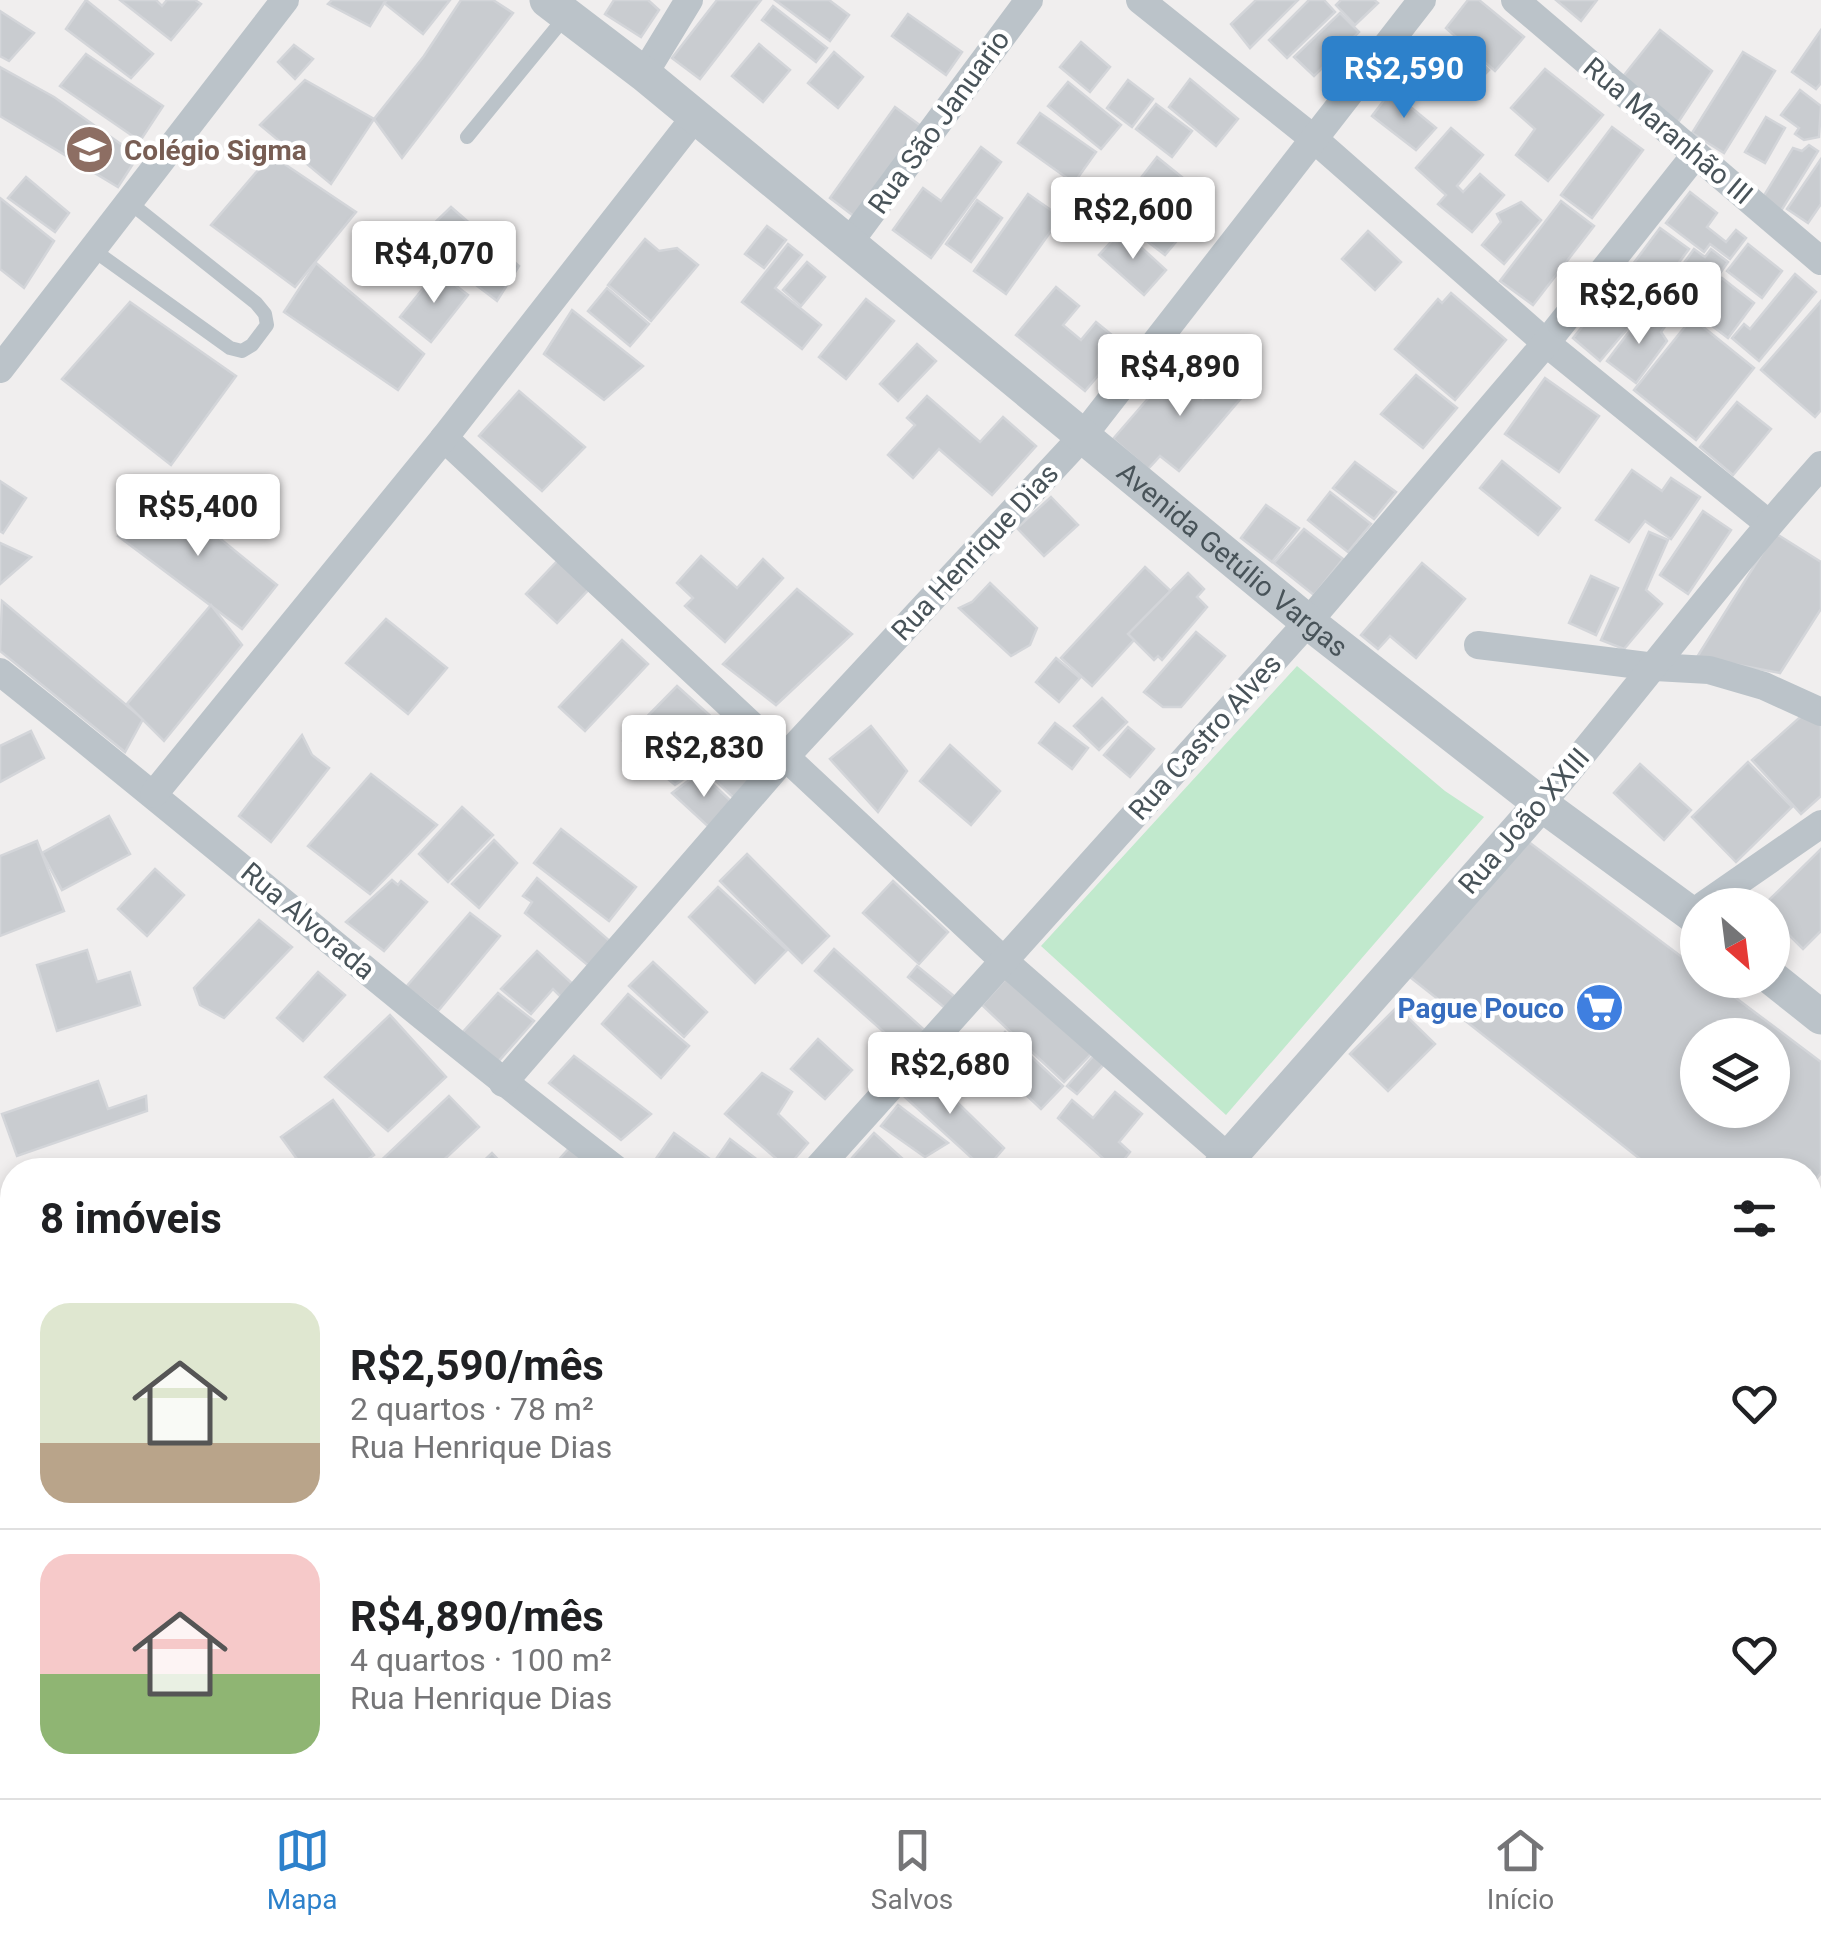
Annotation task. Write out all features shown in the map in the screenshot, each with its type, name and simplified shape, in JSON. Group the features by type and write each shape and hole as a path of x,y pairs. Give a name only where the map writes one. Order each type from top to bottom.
{"street":[{"path":"0,369 285,0"},
{"path":"644,74 689,0"},
{"name":"Rua São Januario","path":"848,244 1029,0"},
{"path":"1140,0 1314,139 1546,343 1768,524"},
{"name":"Rua Henrique Dias","path":"503,1083 786,756 1082,437 1422,0"},
{"name":"Rua Maranhão III","path":"1516,0 1821,261"},
{"name":"Avenida Getúlio Vargas","path":"557,8 644,74 1308,622 1541,804 1680,900"},
{"path":"154,794 444,438 695,116"},
{"name":"Rua Castro Alves","path":"827,1158 1308,622 1546,343 1696,154"},
{"path":"444,438 1217,1158"},
{"name":"Rua João XXIII","path":"1229,1158 1541,804 1656,668 1768,524 1821,465"},
{"path":"1478,644 1656,668 1709,670 1764,686 1821,712"},
{"name":"Rua Alvorada","path":"0,672 503,1083 601,1158"},
{"path":"1732,888 1821,824"},
{"path":"1790,992 1821,1017"}],"lane":[{"path":"468,138 557,8"},
{"path":"92,249 230,348 242,351 252,345 267,325 265,314 256,303 129,202"}],"green space":[{"path":"1297,666 1445,791 1484,817 1226,1115 1041,946"}],"building":[{"path":"86,0 153,54 131,78 66,29"},
{"path":"120,0 156,0 162,6 167,0 195,0 201,4 171,40"},
{"path":"332,0 386,0 370,26 328,4"},
{"path":"450,0 423,34 384,3"},
{"path":"461,0 493,0 513,13 402,158 374,119 424,56"},
{"path":"614,0 648,0 659,10 641,37 605,14"},
{"path":"717,0 761,0 700,79 672,58"},
{"path":"775,0 829,0 849,15 830,41"},
{"path":"1256,0 1298,0 1250,48 1231,24"},
{"path":"1309,0 1324,0 1335,12 1287,58 1269,40"},
{"path":"1341,0 1378,3 1355,25 1336,5"},
{"path":"1468,0 1479,0 1524,37 1495,71 1446,28"},
{"path":"1556,0 1597,0 1581,21"},
{"path":"773,6 827,48 816,62 762,20"},
{"path":"0,11 34,33 9,61 0,56"},
{"path":"1340,13 1359,32 1314,76 1294,57"},
{"path":"908,14 962,52 946,75 892,36"},
{"path":"1660,30 1712,71 1677,124 1621,79"},
{"path":"1821,30 1821,83 1816,89 1792,72"},
{"path":"1404,36 1448,70 1429,92 1386,60"},
{"path":"1081,42 1110,67 1090,92 1060,67"},
{"path":"759,44 790,70 763,102 732,76"},
{"path":"1460,44 1489,70 1475,84 1448,63"},
{"path":"294,45 313,59 295,79 278,62"},
{"path":"834,52 863,77 838,108 808,83"},
{"path":"1743,52 1775,71 1724,153 1692,133"},
{"path":"86,54 163,106 140,141 60,86"},
{"path":"0,67 54,97 138,156 118,187 0,116"},
{"path":"1545,69 1603,115 1548,181 1516,155 1535,129 1511,108"},
{"path":"1190,79 1238,119 1216,146 1169,107"},
{"path":"305,80 374,119 331,184 260,125"},
{"path":"1128,80 1153,99 1132,127 1107,108"},
{"path":"1068,82 1121,125 1101,149 1048,106"},
{"path":"1800,90 1821,106 1819,137 1804,140 1795,134 1799,128 1781,115"},
{"path":"1391,91 1436,128 1416,150 1372,116"},
{"path":"1156,104 1192,131 1172,157 1136,129"},
{"path":"895,107 921,126 855,217 830,198"},
{"path":"1040,113 1096,152 1074,183 1018,143"},
{"path":"1766,117 1785,128 1765,163 1745,152"},
{"path":"1612,127 1643,150 1592,218 1561,195"},
{"path":"1451,128 1483,155 1457,186 1463,192 1480,174 1504,195 1472,232 1438,204 1446,195 1416,168"},
{"path":"1809,145 1818,151 1779,214 1760,202 1793,148 1802,151"},
{"path":"981,147 1001,162 931,258 893,230 923,188 941,201"},
{"path":"271,155 356,212 295,287 211,225"},
{"path":"1157,157 1209,199 1191,224 1137,183"},
{"path":"1821,159 1821,204 1808,223 1787,209"},
{"path":"26,177 69,213 55,232 8,198"},
{"path":"1088,183 1106,196 1087,223 1068,210"},
{"path":"1690,192 1717,213 1707,227 1726,242 1736,230 1746,238 1730,259 1710,244 1704,252 1666,223"},
{"path":"1028,194 1061,217 1006,294 974,271"},
{"path":"0,198 54,241 24,288 0,269"},
{"path":"977,200 1002,218 971,262 946,244"},
{"path":"1561,201 1594,226 1533,305 1500,281"},
{"path":"1521,202 1541,220 1504,264 1482,245 1501,222 1497,214"},
{"path":"1149,203 1185,231 1165,255 1130,228"},
{"path":"451,207 519,266 497,301 417,240"},
{"path":"767,226 786,240 764,268 745,254"},
{"path":"1660,228 1689,249 1659,289 1630,268"},
{"path":"1122,230 1166,270 1144,295 1099,255"},
{"path":"1368,231 1401,262 1375,290 1342,259"},
{"path":"645,239 659,251 677,248 698,265 651,321 608,285"},
{"path":"788,244 802,255 775,288 821,325 802,349 742,302"},
{"path":"1748,244 1782,271 1762,298 1727,271"},
{"path":"1694,249 1705,257 1711,249 1728,262 1705,294 1676,274"},
{"path":"807,262 825,277 801,306 783,290"},
{"path":"316,263 424,354 398,390 284,312"},
{"path":"437,271 468,295 431,342 400,317"},
{"path":"1628,272 1662,295 1673,281 1698,299 1679,325 1620,283"},
{"path":"1795,274 1816,292 1759,361 1732,338 1744,324 1750,329"},
{"path":"1722,278 1754,303 1728,338 1695,313"},
{"path":"1056,287 1079,306 1063,325 1081,340 1096,322 1124,345 1085,391 1016,335"},
{"path":"607,288 649,324 630,346 588,311"},
{"path":"1612,290 1627,303 1632,297 1645,308 1600,361 1573,338"},
{"path":"1451,293 1506,340 1455,400 1395,349 1438,299 1442,303"},
{"path":"866,299 894,321 846,379 819,357"},
{"path":"1821,301 1821,410 1815,417 1761,370"},
{"path":"130,302 236,376 171,465 62,379"},
{"path":"1646,309 1666,325 1661,332 1667,341 1636,383 1607,361"},
{"path":"572,310 643,366 604,400 544,354"},
{"path":"1692,318 1754,368 1696,440 1634,390"},
{"path":"917,344 936,361 898,401 880,384"},
{"path":"1233,364 1254,383 1179,471 1160,456 1148,469 1113,439 1171,372 1203,399"},
{"path":"1416,375 1457,408 1423,448 1381,414"},
{"path":"1545,378 1599,416 1559,472 1505,434"},
{"path":"519,391 585,447 542,491 479,436"},
{"path":"927,396 980,442 1003,417 1036,446 992,495 939,449 913,478 888,455 915,425 907,418"},
{"path":"1737,402 1771,429 1733,475 1700,447"},
{"path":"1502,461 1560,508 1538,535 1480,488"},
{"path":"1355,462 1396,492 1374,519 1333,488"},
{"path":"1632,470 1662,491 1671,478 1700,497 1671,539 1645,521 1629,542 1596,520"},
{"path":"0,481 26,498 3,533 0,531"},
{"path":"159,489 277,585 242,629 118,536"},
{"path":"1330,492 1371,524 1348,552 1308,520"},
{"path":"1051,497 1078,525 1044,556 1017,528"},
{"path":"1266,505 1299,528 1272,562 1241,538"},
{"path":"1703,511 1731,530 1688,594 1660,575"},
{"path":"1304,529 1343,559 1314,595 1274,563"},
{"path":"1649,532 1668,540 1646,590 1662,604 1624,649 1601,640"},
{"path":"1775,533 1821,562 1821,609 1780,673 1697,657"},
{"path":"0,543 31,557 0,584"},
{"path":"701,556 737,588 763,559 783,578 725,642 685,606 693,598 677,583"},
{"path":"561,557 592,586 557,623 526,594"},
{"path":"1422,563 1465,599 1416,658 1390,636 1378,649 1361,635"},
{"path":"1145,567 1175,595 1092,686 1061,658"},
{"path":"1188,573 1204,589 1197,597 1207,607 1162,660 1158,656 1154,660 1128,634"},
{"path":"1591,576 1618,588 1596,635 1569,623"},
{"path":"990,583 1037,628 1030,645 1011,656 959,608 972,602"},
{"path":"797,589 852,634 776,705 723,664"},
{"path":"2,601 143,719 125,752 0,651"},
{"path":"211,605 242,645 164,741 127,704"},
{"path":"386,619 447,668 408,714 346,663"},
{"path":"1196,632 1225,656 1181,707 1163,707 1144,692"},
{"path":"622,640 648,664 585,731 559,707"},
{"path":"1056,658 1080,678 1059,702 1036,682"},
{"path":"677,686 764,764 735,799 701,767 675,785 623,741"},
{"path":"1102,698 1127,722 1099,750 1074,726"},
{"path":"1807,711 1821,719 1821,796 1801,814 1752,760"},
{"path":"1055,723 1088,748 1072,769 1039,743"},
{"path":"871,726 907,771 878,812 830,759"},
{"path":"1128,727 1154,749 1130,777 1104,755"},
{"path":"31,731 44,758 0,782 0,746"},
{"path":"302,735 312,755 329,768 271,842 239,816"},
{"path":"950,745 1000,791 971,825 920,781"},
{"path":"1748,762 1792,807 1736,862 1692,817"},
{"path":"1640,764 1691,810 1664,840 1614,793"},
{"path":"700,772 733,803 711,829 672,793"},
{"path":"371,774 437,825 370,894 308,846"},
{"path":"462,807 493,835 448,882 419,854"},
{"path":"109,816 130,854 62,890 42,853"},
{"path":"561,829 636,887 609,921 534,863"},
{"path":"494,840 517,863 479,908 452,884"},
{"name":"Pague Pouco","path":"1526,840 1680,956 1680,998 1736,998 1763,1018 1680,1018 1680,1128 1790,1128 1790,1039 1821,1062 1821,1158 1639,1158 1410,977"},
{"path":"37,841 64,911 0,936 0,856"},
{"path":"1821,849 1821,931 1803,949 1790,936 1790,888 1781,888"},
{"path":"747,854 829,936 802,963 720,881"},
{"path":"155,869 184,895 147,936 118,909"},
{"path":"537,878 612,943 589,966 525,913 532,902 523,896"},
{"path":"392,880 398,885 401,881 427,902 384,951 346,922"},
{"path":"893,881 948,932 919,964 863,913"},
{"path":"718,887 787,950 755,983 689,917"},
{"path":"470,913 500,936 438,1011 406,987"},
{"path":"259,920 292,947 224,1018 200,1005 194,988"},
{"path":"834,949 930,1035 911,1056 815,971"},
{"path":"87,950 97,982 130,972 140,1005 57,1031 37,965"},
{"path":"537,951 576,987 564,1000 553,989 531,1014 501,989"},
{"path":"653,962 707,1012 684,1037 629,986"},
{"path":"917,966 955,997 945,1008 908,977"},
{"path":"318,972 345,995 303,1041 277,1018"},
{"path":"1010,974 1093,1052 1064,1082 982,1005"},
{"path":"498,993 534,1021 497,1063 461,1034"},
{"path":"628,994 689,1046 661,1078 602,1024"},
{"path":"1397,1007 1435,1044 1388,1091 1350,1054"},
{"path":"390,1015 446,1077 388,1131 325,1077"},
{"path":"1005,1032 1063,1086 1041,1109 983,1054"},
{"path":"818,1039 852,1070 825,1099 791,1069"},
{"path":"1096,1053 1106,1062 1077,1094 1067,1086"},
{"path":"574,1056 651,1114 621,1140 549,1083"},
{"path":"919,1065 1004,1148 995,1158 972,1158 896,1089"},
{"path":"762,1073 792,1092 778,1114 808,1143 795,1158 776,1158 725,1114"},
{"path":"98,1081 108,1109 146,1096 147,1111 17,1156 2,1114"},
{"path":"1115,1092 1142,1114 1119,1142 1130,1152 1125,1158 1103,1158 1058,1118 1072,1100 1093,1118"},
{"path":"449,1096 479,1127 446,1158 384,1158"},
{"path":"333,1100 374,1155 296,1158 281,1137"},
{"path":"898,1105 948,1143 925,1157 881,1126"},
{"path":"674,1133 708,1158 656,1158"},
{"path":"874,1133 902,1158 852,1158"},
{"path":"730,1139 755,1158 717,1158"},
{"path":"573,1144 590,1158 560,1158"}],"place":[{"name":"Colégio Sigma","path":"89,150"},
{"name":"Pague Pouco","path":"1599,1008"}]}
